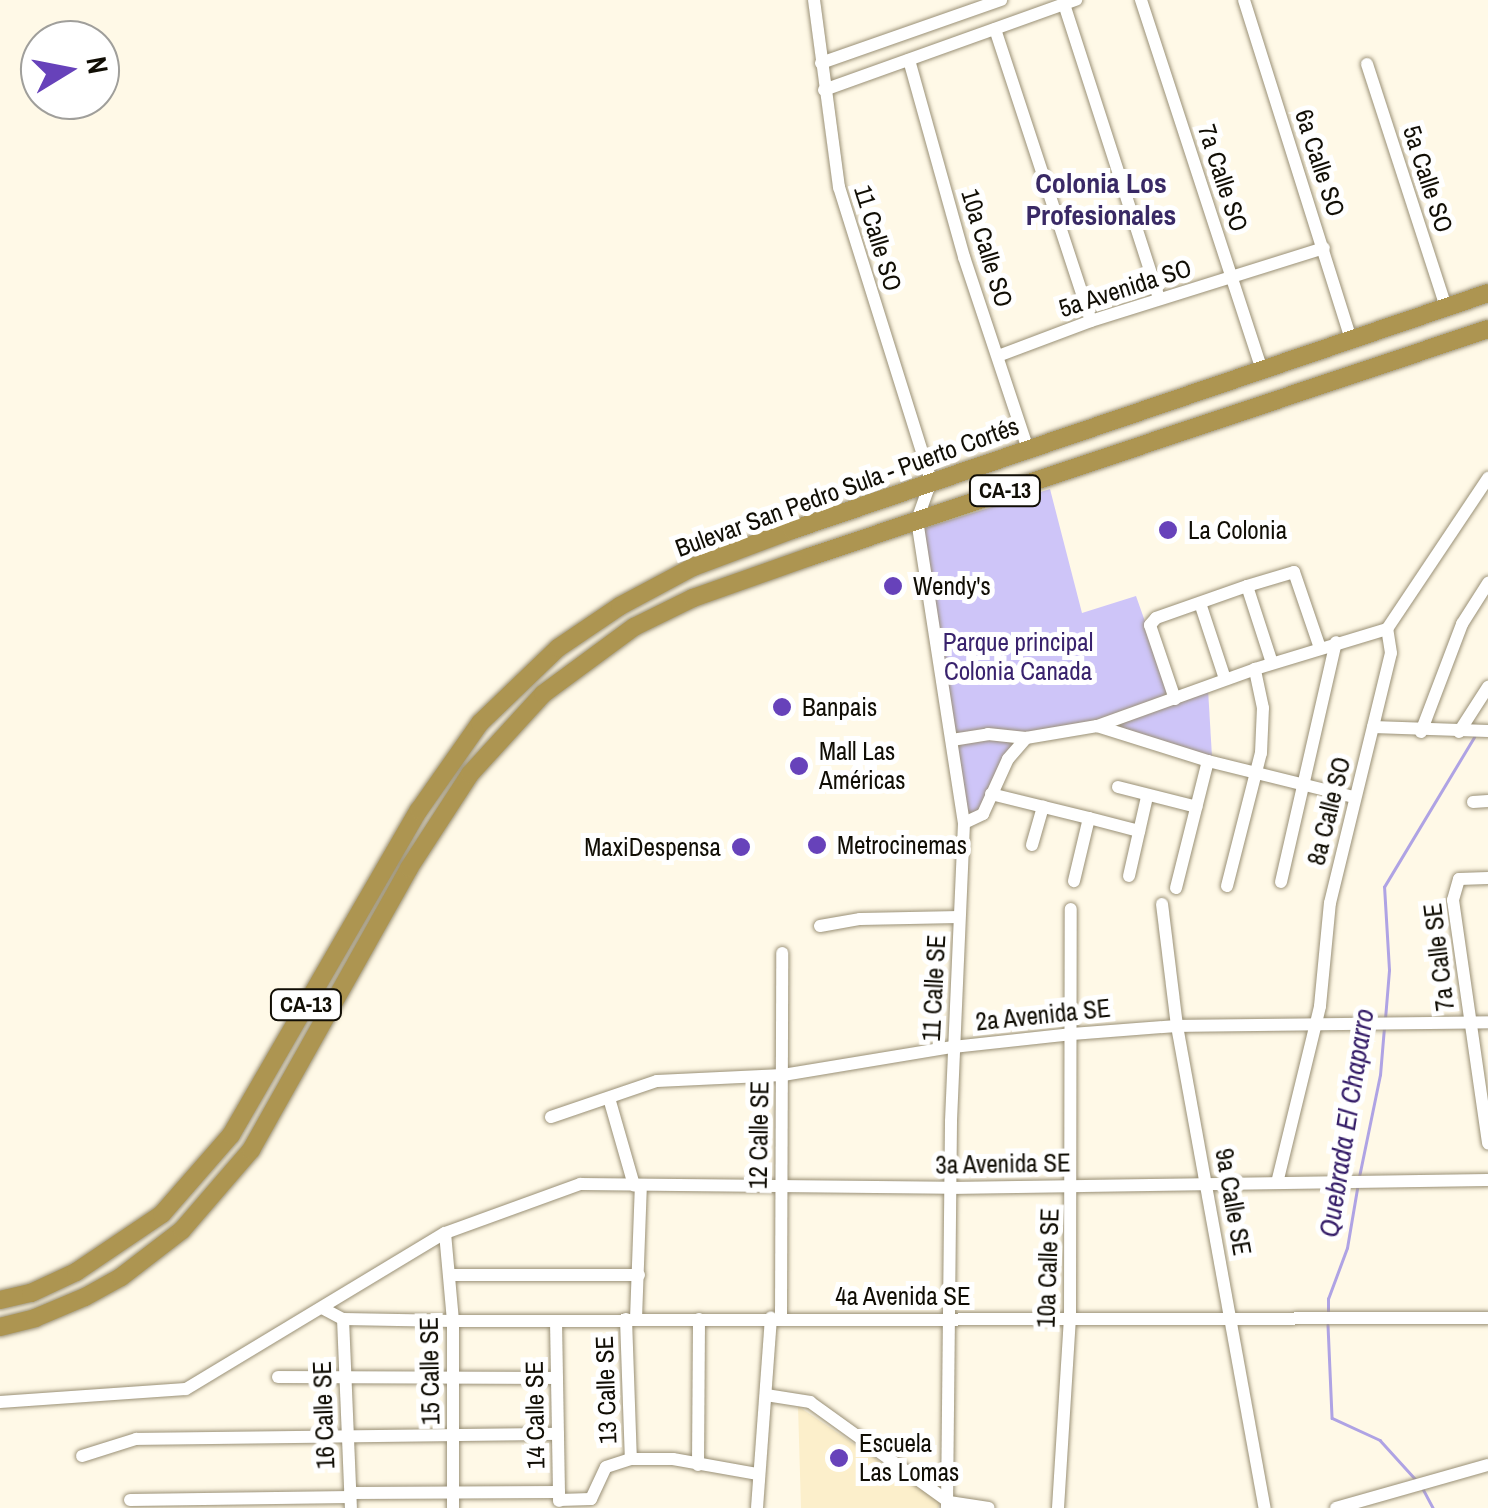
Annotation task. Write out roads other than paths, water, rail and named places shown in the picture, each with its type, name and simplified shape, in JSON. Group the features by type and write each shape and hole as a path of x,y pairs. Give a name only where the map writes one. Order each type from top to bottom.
{"highway":[{"name":"Bulevar San Pedro Sula - Puerto Cortés","path":"0,1300 31,1293 112,1250 162,1214 231,1135 419,810 480,724 547,658 620,606 693,566 1488,293"},
{"name":"Bulevar San Pedro Sula - Puerto Cortés","path":"0,1327 36,1318 121,1277 182,1230 240,1163 410,868 470,774 544,694 634,627 693,598 1488,329"}],"street":[{"name":"11 Calle SO","path":"814,0 839,188 931,482"},
{"path":"821,64 1001,0"},
{"name":"7a Calle SO","path":"1142,0 1262,370"},
{"name":"6a Calle SO","path":"1244,0 1351,340"},
{"path":"824,90 1070,2 1159,298"},
{"path":"995,29 1091,321"},
{"name":"10a Calle SO","path":"908,60 964,257 1028,448"},
{"name":"5a Calle SO","path":"1367,64 1446,308"},
{"name":"5a Avenida SO","path":"998,356 1159,298 1324,248"},
{"path":"952,740 988,734 1026,738 1096,726 1272,663 1387,629 1488,478"},
{"name":"11 Calle SE","path":"931,482 917,520 964,823 950,1188 948,1505"},
{"path":"1175,699 1150,626 1156,618 1294,572 1320,648"},
{"path":"1421,732 1462,624 1488,583"},
{"path":"1247,586 1272,663"},
{"path":"1200,603 1225,679"},
{"name":"8a Calle SO","path":"1277,1183 1325,982 1330,902 1391,654 1387,629"},
{"path":"1281,882 1336,642"},
{"path":"1227,886 1258,772 1264,708 1255,669"},
{"path":"1460,732 1488,687"},
{"path":"1096,726 1208,761 1354,797"},
{"path":"1373,727 1421,732 1488,731"},
{"path":"964,823 983,814 1008,759 1026,738"},
{"path":"1176,888 1208,761"},
{"path":"1118,787 1196,806"},
{"path":"991,794 1139,831"},
{"path":"1129,876 1147,797"},
{"path":"1032,845 1043,807"},
{"path":"1074,881 1089,818"},
{"name":"7a Calle SE","path":"1488,878 1465,878 1454,884 1469,1022 1488,1144"},
{"name":"9a Calle SE","path":"1162,904 1178,1026 1265,1508"},
{"name":"10a Calle SE","path":"1058,1508 1070,1318 1073,1186 1071,909"},
{"path":"820,926 860,919 959,917"},
{"name":"12 Calle SE","path":"756,1508 776,1318 783,1075 782,953"},
{"name":"2a Avenida SE","path":"551,1117 657,1081 783,1075 954,1047 1072,1034 1314,1022 1488,1022"},
{"name":"13 Calle SE","path":"609,1098 637,1185 639,1275 631,1319 631,1459"},
{"name":"3a Avenida SE","path":"445,1233 580,1184 950,1188 1488,1180"},
{"path":"0,1402 186,1390 445,1233"},
{"name":"15 Calle SE","path":"445,1233 452,1321 453,1508"},
{"path":"449,1275 639,1275"},
{"name":"4a Avenida SE","path":"322,1308 343,1320 452,1321 1488,1318"},
{"path":"698,1465 699,1319"},
{"name":"16 Calle SE","path":"343,1320 351,1500"},
{"name":"14 Calle SE","path":"556,1321 559,1500"},
{"path":"278,1377 556,1378"},
{"path":"766,1395 810,1402 948,1505 989,1508"},
{"path":"82,1456 136,1439 558,1434"},
{"path":"130,1500 351,1500 453,1492 592,1503 606,1467 631,1459 673,1459 757,1474"},
{"path":"1336,1508 1488,1465"}],"waterway":[{"name":"Quebrada El Chaparro","path":"1385,1019 1389,970 1384,887 1474,737"},
{"name":"Quebrada El Chaparro","path":"1359,1177 1380,1075 1384,1027"},
{"name":"Quebrada El Chaparro","path":"1328,1312 1328,1299 1347,1248 1357,1189"},
{"name":"Quebrada El Chaparro","path":"1328,1325 1332,1418 1380,1440 1417,1481"},
{"name":"Quebrada El Chaparro","path":"1422,1487 1433,1508"}],"place":[{"name":"La Colonia","path":"1168,530"},
{"name":"Wendy's","path":"893,586"},
{"name":"Banpais","path":"782,707"},
{"name":"Mall Las Américas","path":"799,766"},
{"name":"Metrocinemas","path":"817,845"},
{"name":"MaxiDespensa","path":"741,847"},
{"name":"Escuela Las Lomas","path":"839,1458"}],"district":[{"name":"Colonia Los Profesionales","path":"1101,199"}],"park label":[{"name":"Parque principal Colonia Canada","path":"1018,658"}]}
